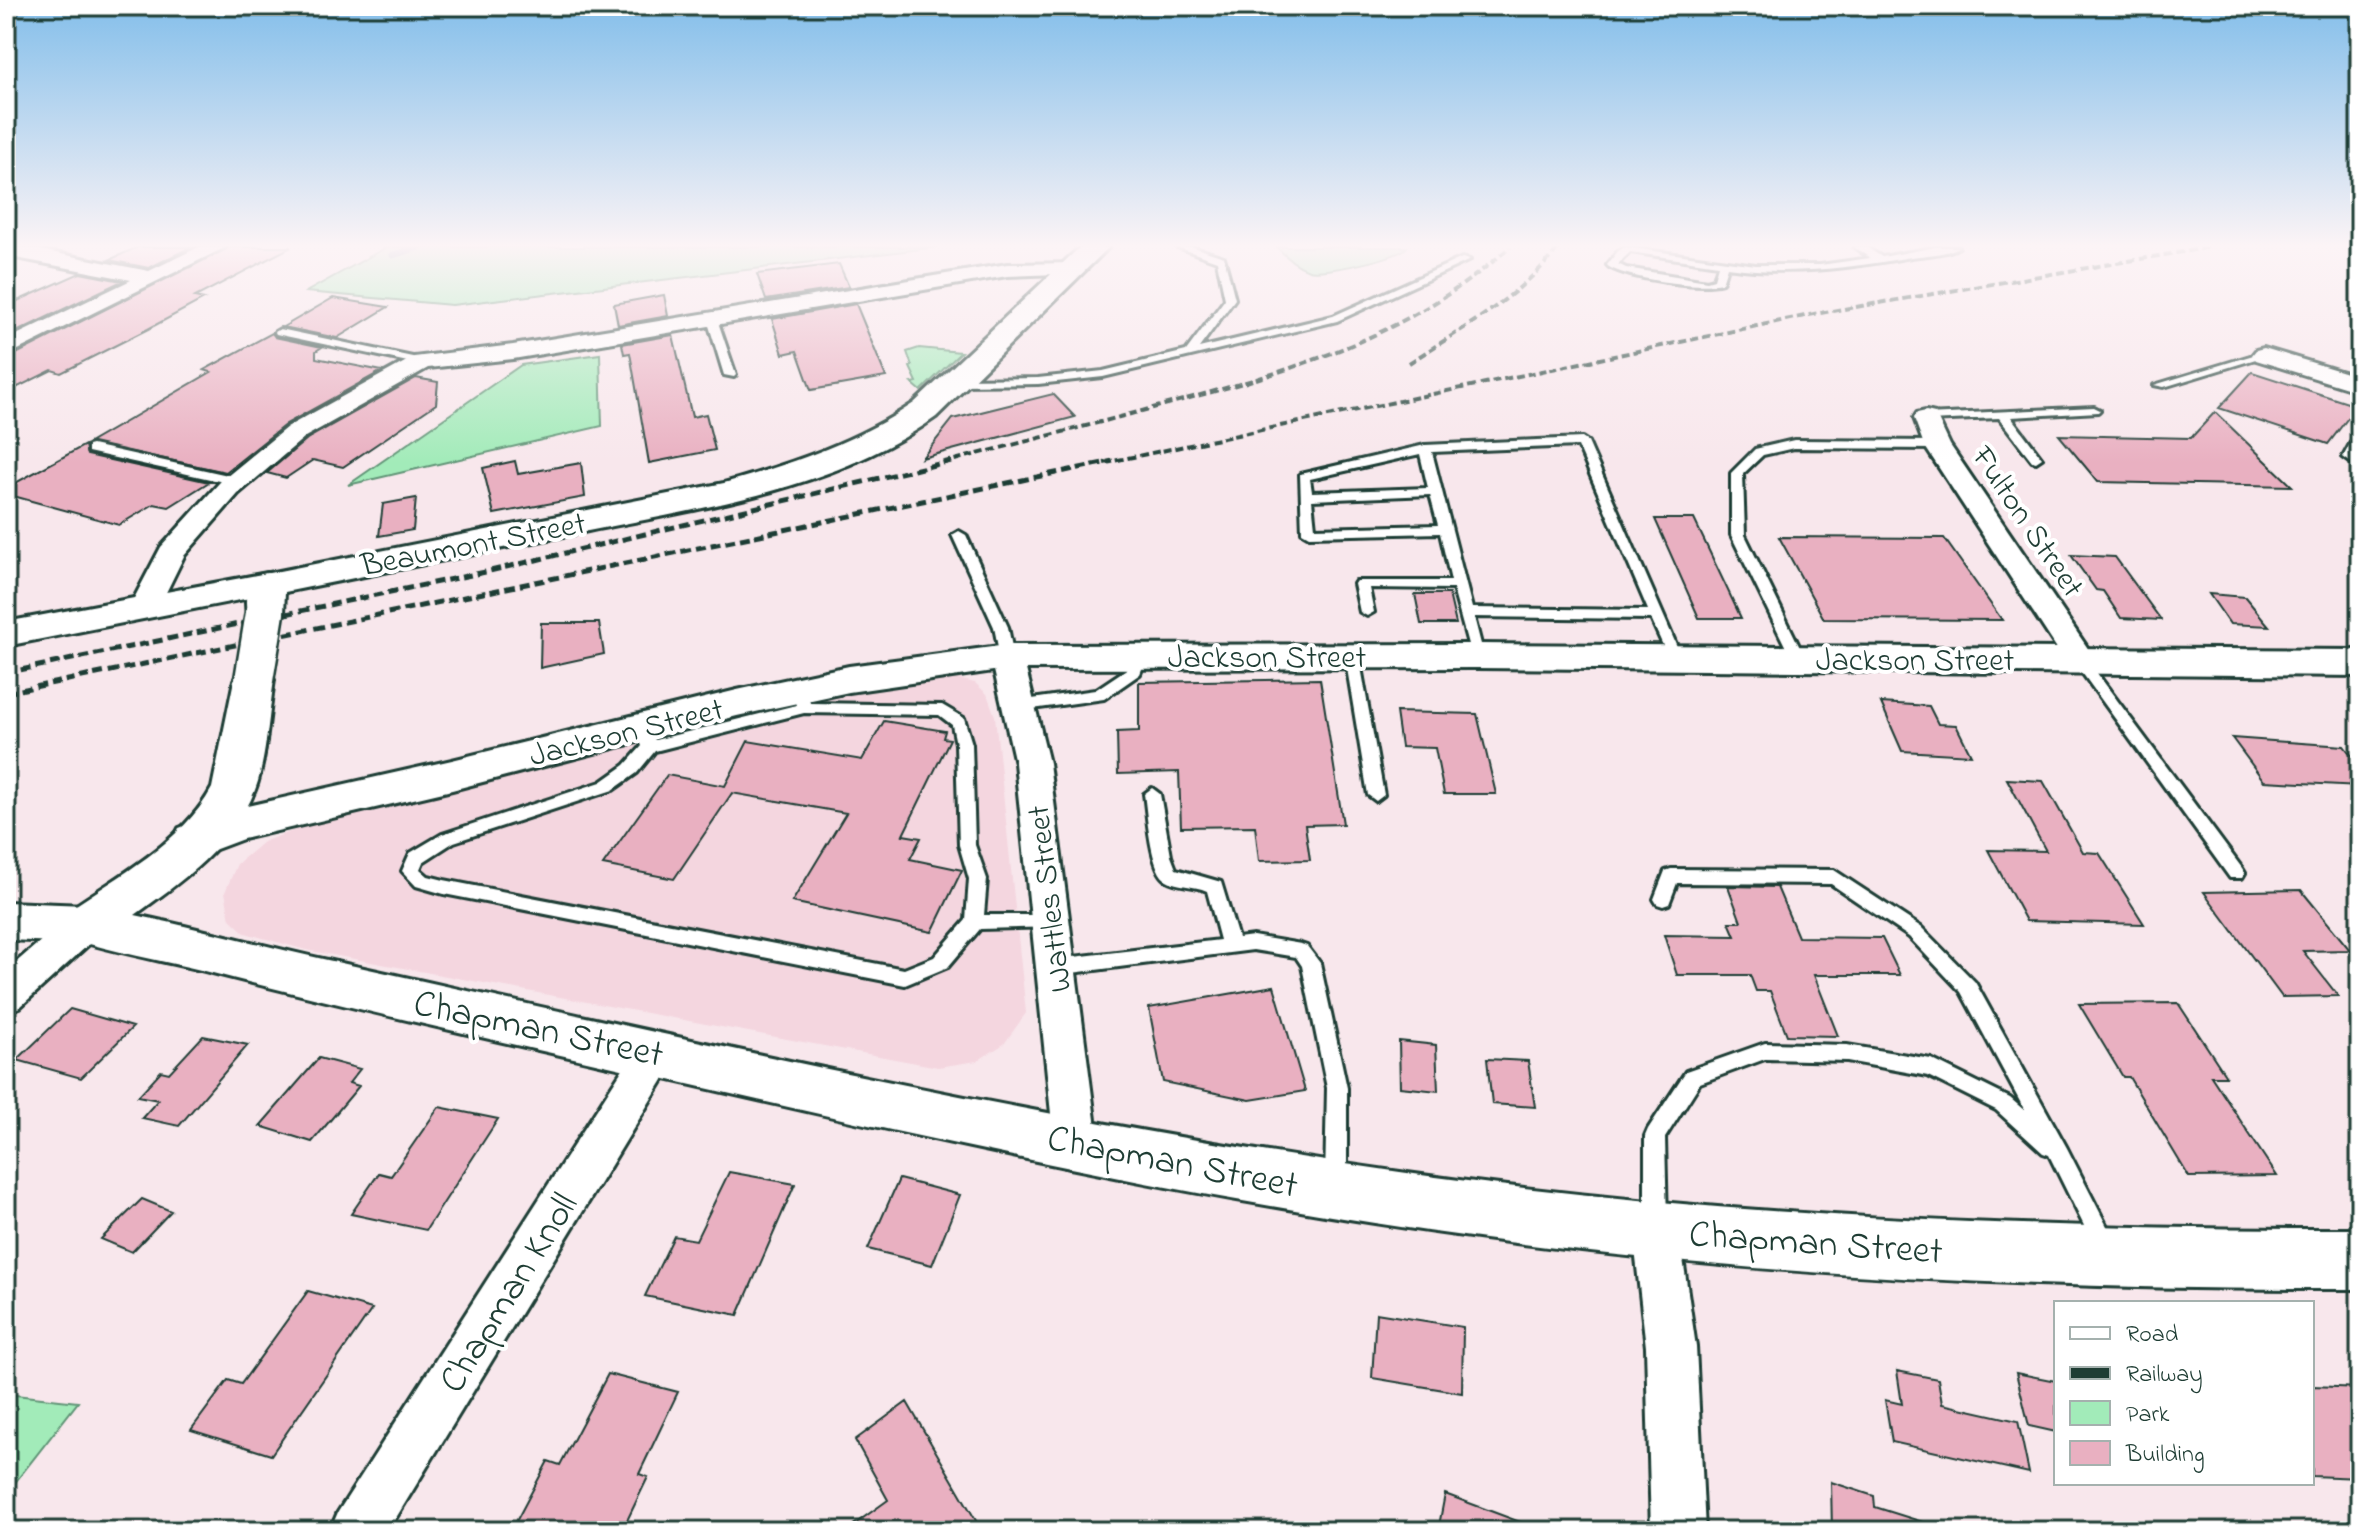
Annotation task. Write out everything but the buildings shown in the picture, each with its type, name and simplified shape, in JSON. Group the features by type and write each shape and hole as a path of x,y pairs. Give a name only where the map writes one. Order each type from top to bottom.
{"main road":[{"name":"Beaumont Street","path":"266,598 770,482 844,455 925,410 1023,319"},
{"path":"86,924 195,840 228,804 234,788 254,680 266,598"},
{"name":"Chapman Street","path":"86,924 156,937 312,977 1076,1143 1336,1190 1656,1231 1889,1247 2360,1259"}],"street":[{"path":"6,349 68,319"},
{"path":"144,608 171,553 237,481 296,432 422,362 474,358 712,319"},
{"path":"2264,355 2356,381"},
{"name":"Fulton Street","path":"1926,418 1937,445 2080,660"},
{"name":"Beaumont Street","path":"6,634 144,608 266,598"},
{"name":"Jackson Street","path":"195,840 234,825 646,737 801,699 849,679 1007,657 1477,656 2360,663"},
{"name":"Wattles Street","path":"1007,657 1032,763 1076,1143"},
{"name":"Chapman Street","path":"6,921 86,924"},
{"path":"6,995 86,924"},
{"name":"Chapman Knoll","path":"357,1531 657,1052"},
{"path":"1656,1231 1671,1347 1678,1531"}],"lane":[{"path":"712,319 730,375"},
{"path":"1190,353 1215,319"},
{"path":"956,382 1038,381 1097,375 1334,319"},
{"path":"280,332 422,362"},
{"path":"2160,385 2264,355"},
{"path":"1926,418 2094,410"},
{"path":"2001,413 2036,458"},
{"path":"2360,436 2349,457 2360,465"},
{"path":"1445,529 1309,532 1304,477 1425,449 1582,442 1675,658"},
{"path":"1798,658 1738,535 1737,473 1759,452 1794,444 1937,445"},
{"path":"92,449 237,481"},
{"path":"1425,449 1477,656"},
{"path":"1305,496 1436,491"},
{"path":"959,535 1001,627 1007,657"},
{"path":"1367,612 1361,584 1459,585"},
{"path":"1465,612 1657,615"},
{"path":"1018,706 1099,695 1135,671 1140,656"},
{"path":"1352,656 1376,795"},
{"path":"2080,660 2236,873"},
{"path":"646,737 631,769 607,786 448,838 416,858 411,871 422,881 444,887 905,977 941,962 975,922 978,879 967,845 964,744 959,722 942,710 801,699"},
{"path":"1152,794 1162,856 1169,873 1179,878 1205,881 1215,887 1231,946"},
{"path":"1663,899 1671,876 1834,877 1915,932 1968,987 2060,1155 2110,1255"},
{"path":"975,922 1050,922"},
{"path":"1056,967 1253,943 1301,951 1311,963 1337,1088 1336,1190"},
{"path":"1656,1231 1655,1136 1693,1077 1765,1051 1847,1053 1931,1068 2003,1104 2060,1155"}],"shaded area":[{"path":"955,678 975,683 987,694 995,716 1026,1013 1004,1044 977,1061 938,1067 306,950 245,933 230,919 225,892 237,864 263,842 300,828 696,724 837,692"}],"green space":[{"path":"919,348 961,352 921,391 912,383 917,382 907,352"},
{"path":"600,354 602,426 348,485 521,365"},
{"path":"6,1394 78,1402 6,1494"}],"railway":[{"path":"948,462 1255,379 1346,348 1406,319"},
{"path":"1409,363 1477,319"},
{"path":"1104,463 1791,319"},
{"path":"6,693 1113,461"},
{"path":"6,673 490,571 948,462"},
{"path":"943,463 948,462"}]}
